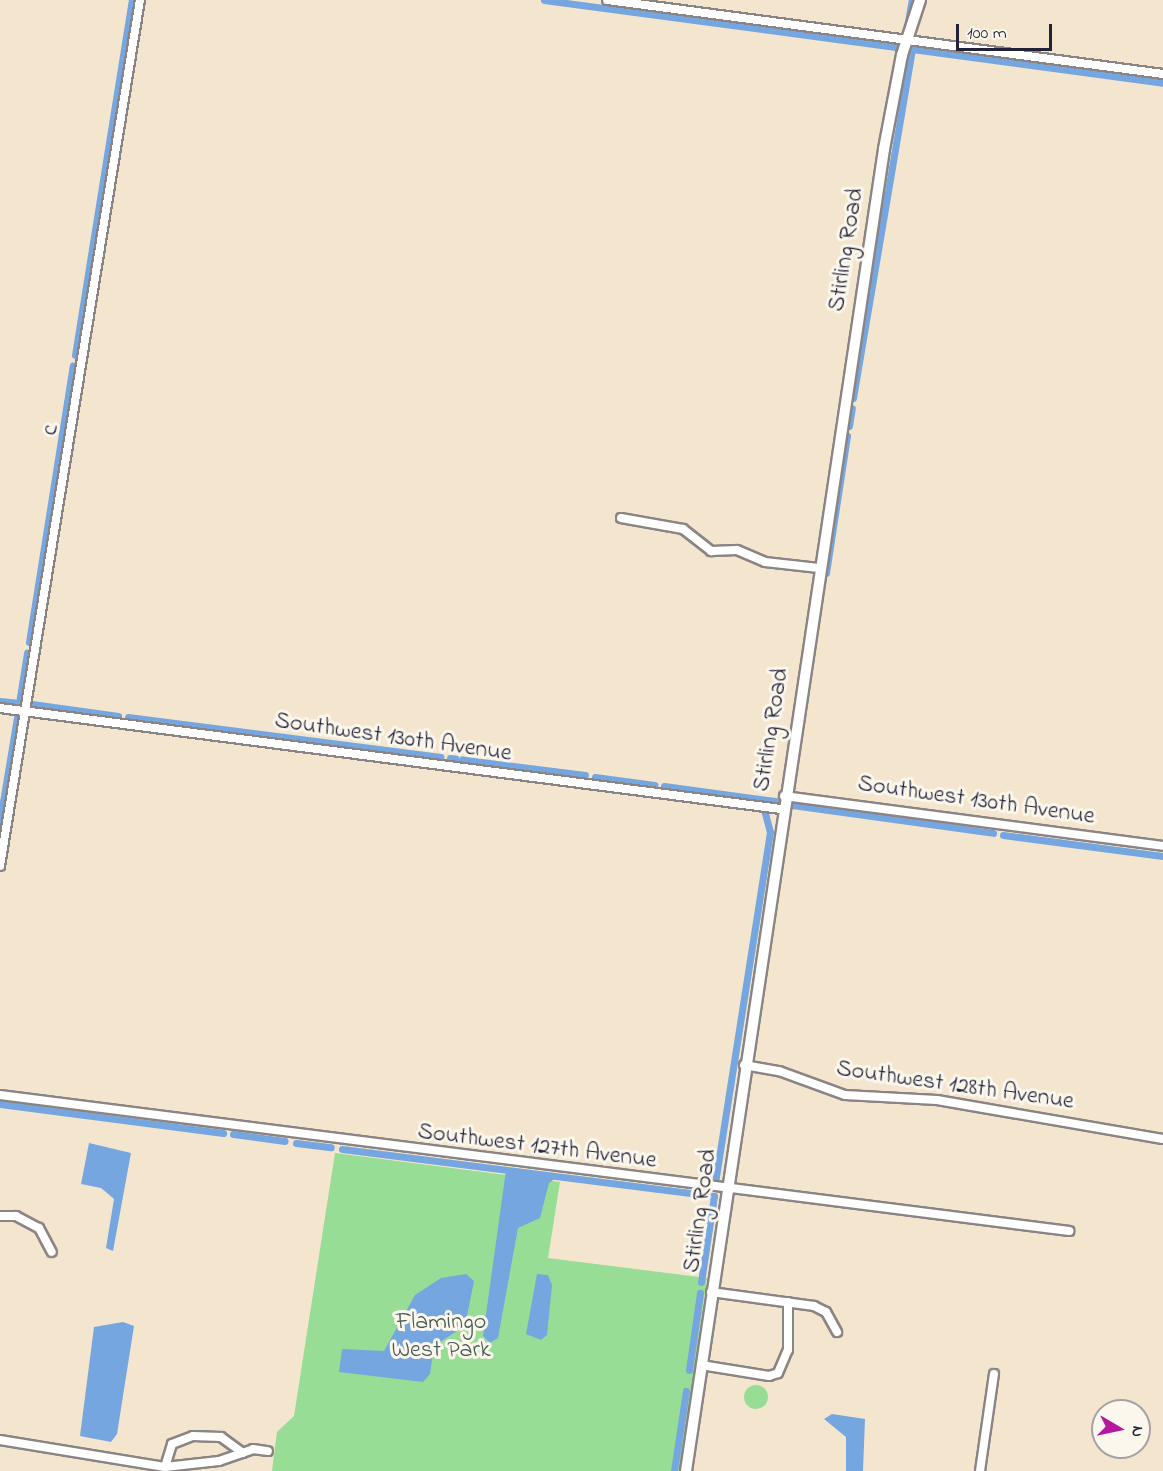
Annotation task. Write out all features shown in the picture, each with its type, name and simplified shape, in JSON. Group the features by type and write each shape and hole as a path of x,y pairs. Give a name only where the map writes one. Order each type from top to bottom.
{"street":[{"name":"c","path":"0,866 140,0"},
{"path":"607,0 1163,74"},
{"name":"Stirling Road","path":"686,1471 783,795 883,154 920,0"},
{"path":"621,518 683,529 711,551 737,550 765,562 819,568"},
{"name":"Southwest 130th Avenue","path":"0,708 781,809"},
{"name":"Southwest 130th Avenue","path":"783,795 1163,846"},
{"name":"Southwest 128th Avenue","path":"744,1065 779,1071 844,1095 938,1100 1163,1138"},
{"name":"Southwest 127th Avenue","path":"0,1095 1069,1231"},
{"path":"0,1216 16,1216 39,1228 52,1252"},
{"path":"711,1292 788,1302 826,1312 837,1332"},
{"path":"701,1365 778,1373 788,1350 788,1302"},
{"path":"980,1471 994,1374"},
{"path":"165,1467 172,1444 193,1436 221,1437 243,1453"},
{"path":"0,1440 165,1467 243,1453 268,1451"}],"green space":[{"name":"Flamingo West Park","path":"335,1153 560,1182 548,1258 707,1278 680,1471 272,1471 277,1432 294,1416"},
{"path":"756,1385 761,1386 767,1392 767,1402 761,1408 756,1409 751,1408 745,1402 744,1397 745,1392 751,1386"}],"water":[{"path":"89,1143 131,1153 113,1251 106,1248 114,1199 101,1188 81,1184"},
{"path":"506,1170 557,1177 549,1183 540,1218 518,1228 498,1338 490,1343 483,1336"},
{"path":"466,1274 474,1281 465,1326 434,1346 430,1374 423,1382 339,1372 342,1349 384,1351 415,1295 441,1278"},
{"path":"537,1274 548,1275 552,1285 547,1335 541,1340 526,1334"},
{"path":"123,1322 134,1326 117,1434 111,1442 80,1436 94,1327"},
{"path":"832,1414 865,1419 863,1471 846,1471 846,1437 824,1419"}],"waterway":[{"path":"75,355 132,0"},
{"path":"544,0 896,47"},
{"path":"907,27 912,0"},
{"path":"853,398 912,49 1163,83"},
{"path":"29,642 73,365"},
{"path":"849,426 852,408"},
{"path":"826,573 847,436"},
{"path":"0,701 19,703 27,653"},
{"path":"32,704 118,716"},
{"path":"0,820 17,717"},
{"path":"128,717 440,757"},
{"path":"450,758 585,775"},
{"path":"595,777 654,785"},
{"path":"664,786 775,801"},
{"path":"792,805 993,833"},
{"path":"715,1183 770,832 765,813"},
{"path":"1003,835 1163,856"},
{"path":"0,1104 223,1133"},
{"path":"233,1134 285,1141"},
{"path":"296,1143 331,1147"},
{"path":"342,1149 714,1196 701,1282"},
{"path":"689,1370 700,1293"},
{"path":"674,1471 686,1391"}]}
